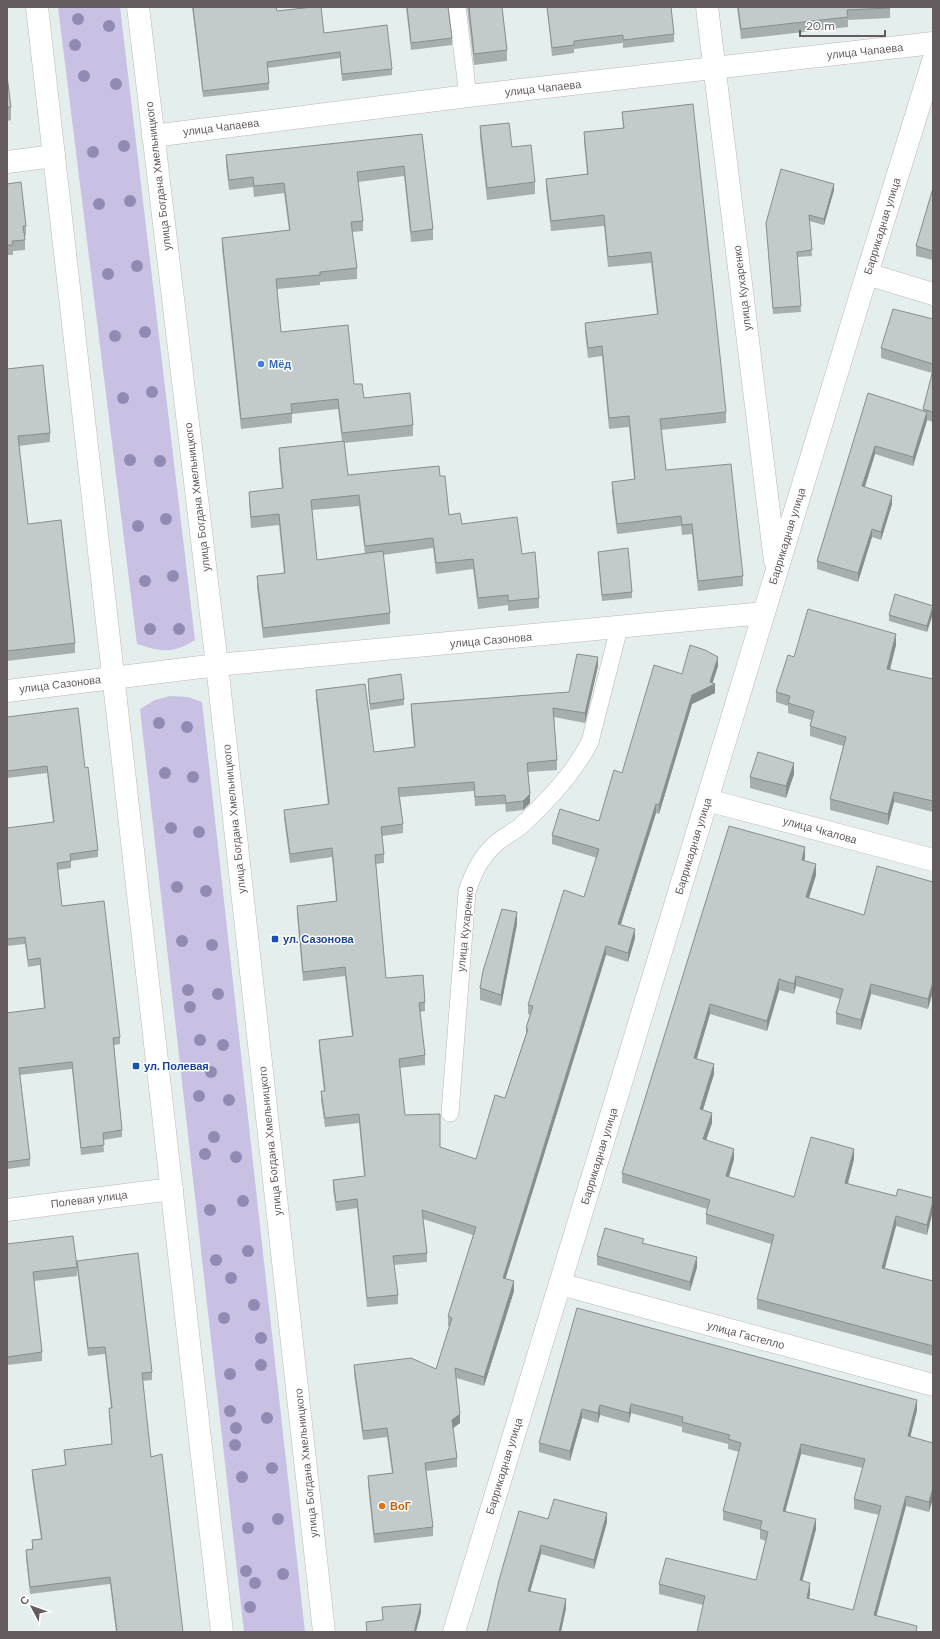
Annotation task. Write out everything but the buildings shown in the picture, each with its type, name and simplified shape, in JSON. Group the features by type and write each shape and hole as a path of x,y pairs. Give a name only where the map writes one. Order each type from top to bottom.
{"street":[{"path":"37,7 222,1632"},
{"name":"улица Богдана Хмельницкого","path":"138,7 217,665 324,1632"},
{"name":"улица Кухаренко","path":"707,7 716,68 777,570"},
{"name":"улица Чапаева","path":"153,136 468,96 933,44"},
{"name":"Баррикадная улица","path":"454,1632 933,61"},
{"path":"7,162 54,156"},
{"path":"867,274 933,294"},
{"name":"улица Сазонова","path":"7,691 217,665 619,628 764,613"},
{"name":"улица Чкалова","path":"707,800 933,860"},
{"name":"Полевая улица","path":"7,1210 172,1189"},
{"name":"улица Гастелло","path":"560,1284 933,1385"}],"lane":[{"path":"457,7 468,96"},
{"name":"улица Кухаренко","path":"450,1112 466,900 470,880 478,865 491,847 523,825 571,774 582,757 590,742 619,628"}],"shaded area":[{"path":"58,7 120,7 195,640 187,645 173,650 153,649 137,644"},
{"path":"170,696 188,697 202,702 305,1632 244,1632 140,709 155,700"}],"place":[{"name":"Мёд","path":"261,364"},
{"name":"ул. Сазонова","path":"275,939"},
{"name":"ул. Полевая","path":"136,1066"},
{"name":"ВоГ","path":"382,1506"}]}
